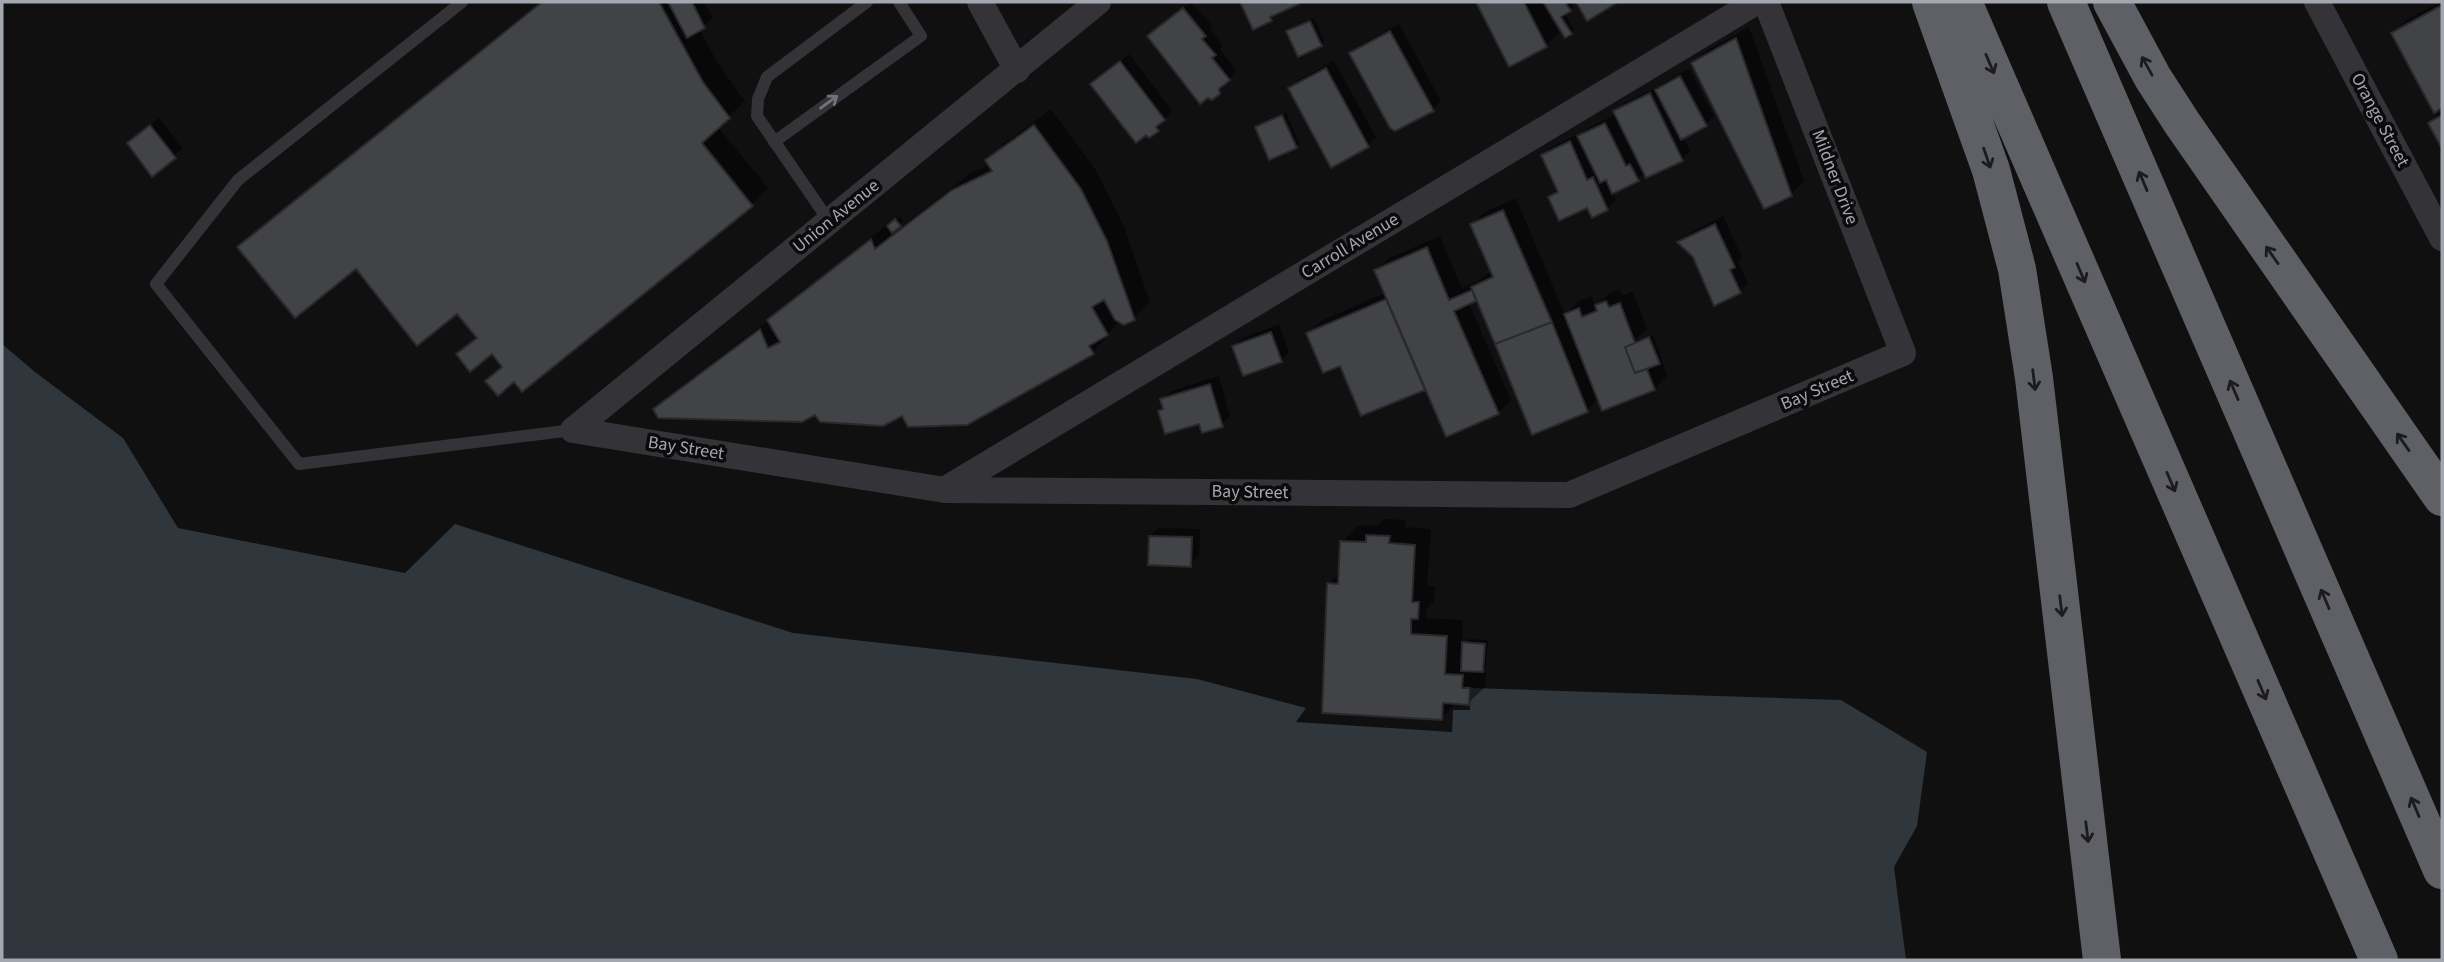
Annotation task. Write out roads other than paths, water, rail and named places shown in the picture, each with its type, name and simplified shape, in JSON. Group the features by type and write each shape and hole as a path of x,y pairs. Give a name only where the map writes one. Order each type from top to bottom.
{"highway":[{"path":"1930,2 1991,170 2017,269 2034,378 2102,960"},
{"path":"1963,2 2379,960"},
{"path":"2066,2 2442,870"},
{"path":"2112,2 2153,78 2182,123 2442,497"}],"street":[{"path":"979,2 1017,70"},
{"name":"Union Avenue","path":"573,430 1098,2"},
{"name":"Carroll Avenue","path":"945,490 1756,2"},
{"name":"Mildner Drive","path":"1766,2 1903,353"},
{"name":"Orange Street","path":"2317,2 2442,238"},
{"name":"Bay Street","path":"573,430 945,490 1569,495 1903,353"}],"lane":[{"path":"462,2 239,180 156,284 299,464 573,430"},
{"path":"829,221 757,116 758,99 767,77 867,2"},
{"path":"774,142 921,36 899,2"}]}
